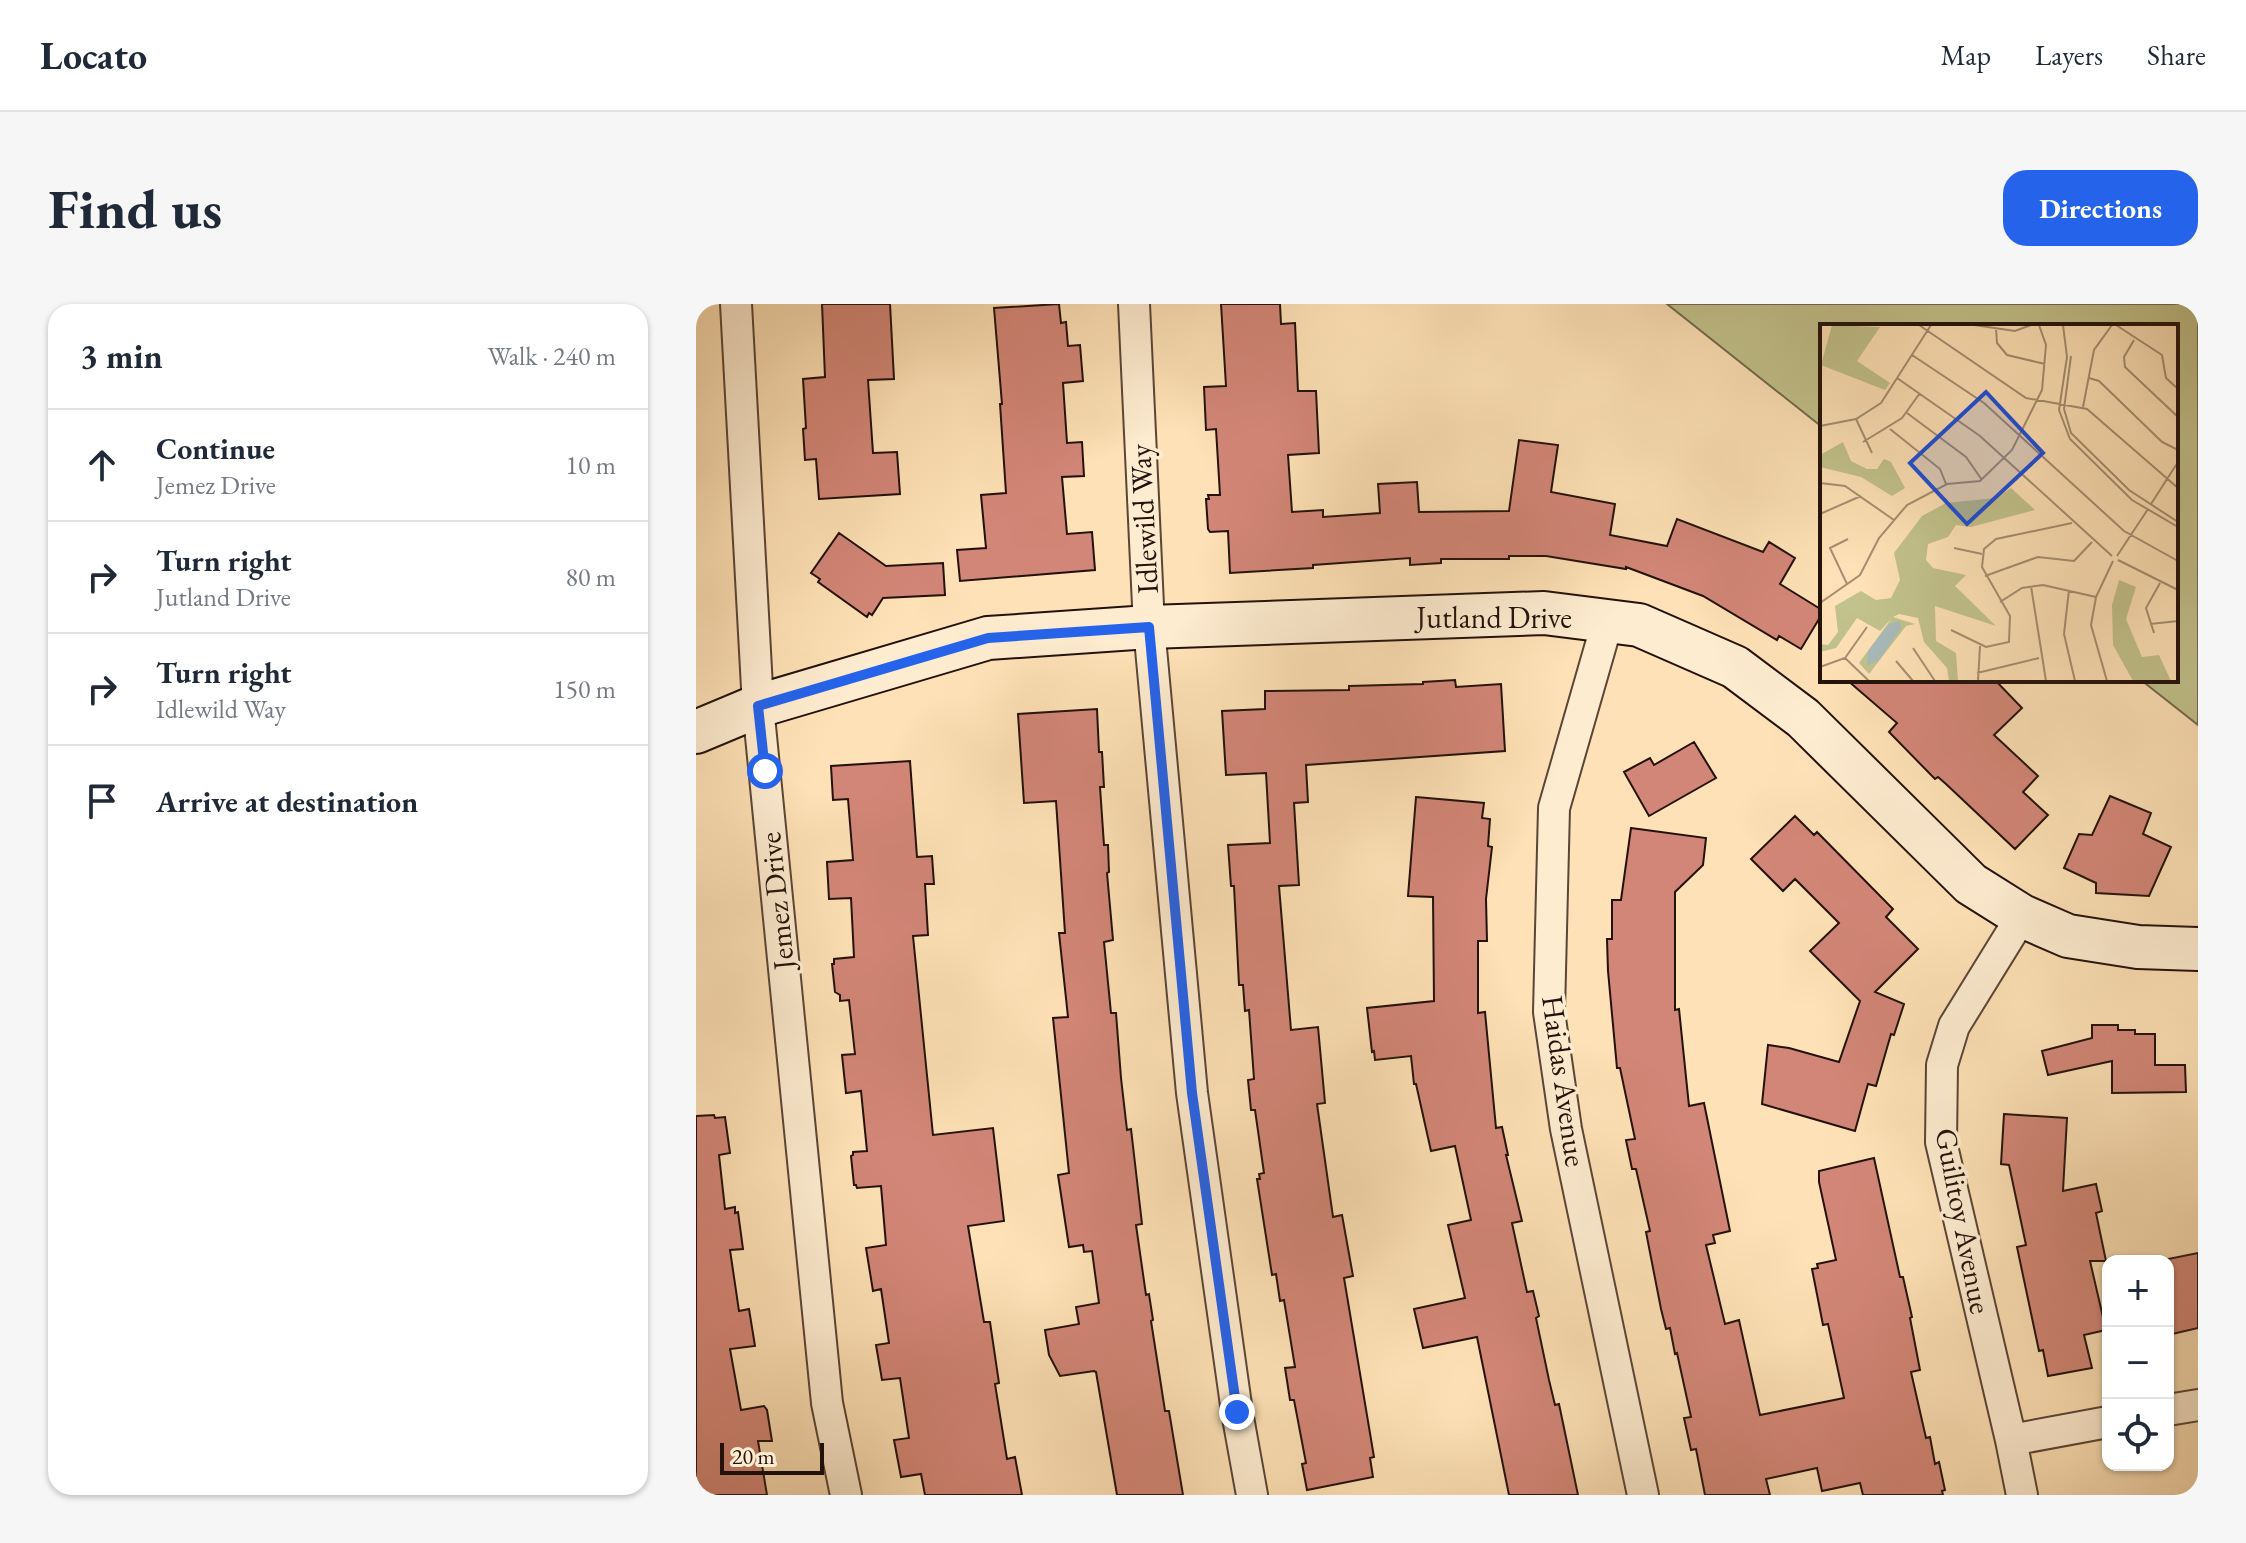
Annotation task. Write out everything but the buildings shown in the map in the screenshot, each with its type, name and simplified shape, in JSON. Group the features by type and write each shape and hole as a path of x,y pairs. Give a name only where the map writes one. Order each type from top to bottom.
{"street":[{"name":"Jemez Drive","path":"736,304 758,706 827,1403 846,1495"},
{"name":"Idlewild Way","path":"1134,304 1149,627 1192,1093 1237,1412 1252,1495"},
{"name":"Jutland Drive","path":"696,732 758,706 988,638 1149,627 1544,613 1608,620 1639,625 1735,667 1803,718 1971,884 2022,916 2068,936 2138,947 2198,949"},
{"name":"Haidas Avenue","path":"1608,620 1554,808 1549,1012 1566,1129 1643,1495"},
{"name":"Guilitoy Avenue","path":"2022,916 1954,1026 1942,1065 1941,1142 2022,1495"},
{"path":"2174,1409 2198,1405"},
{"path":"2011,1440 2102,1423"}],"green space":[{"path":"1667,304 2198,304 2198,725 2144,682 2178,682 2178,324 1820,324 1820,425"}],"route":[{"path":"765,771 758,706 988,638 1149,627 1192,1093 1237,1412"}]}
